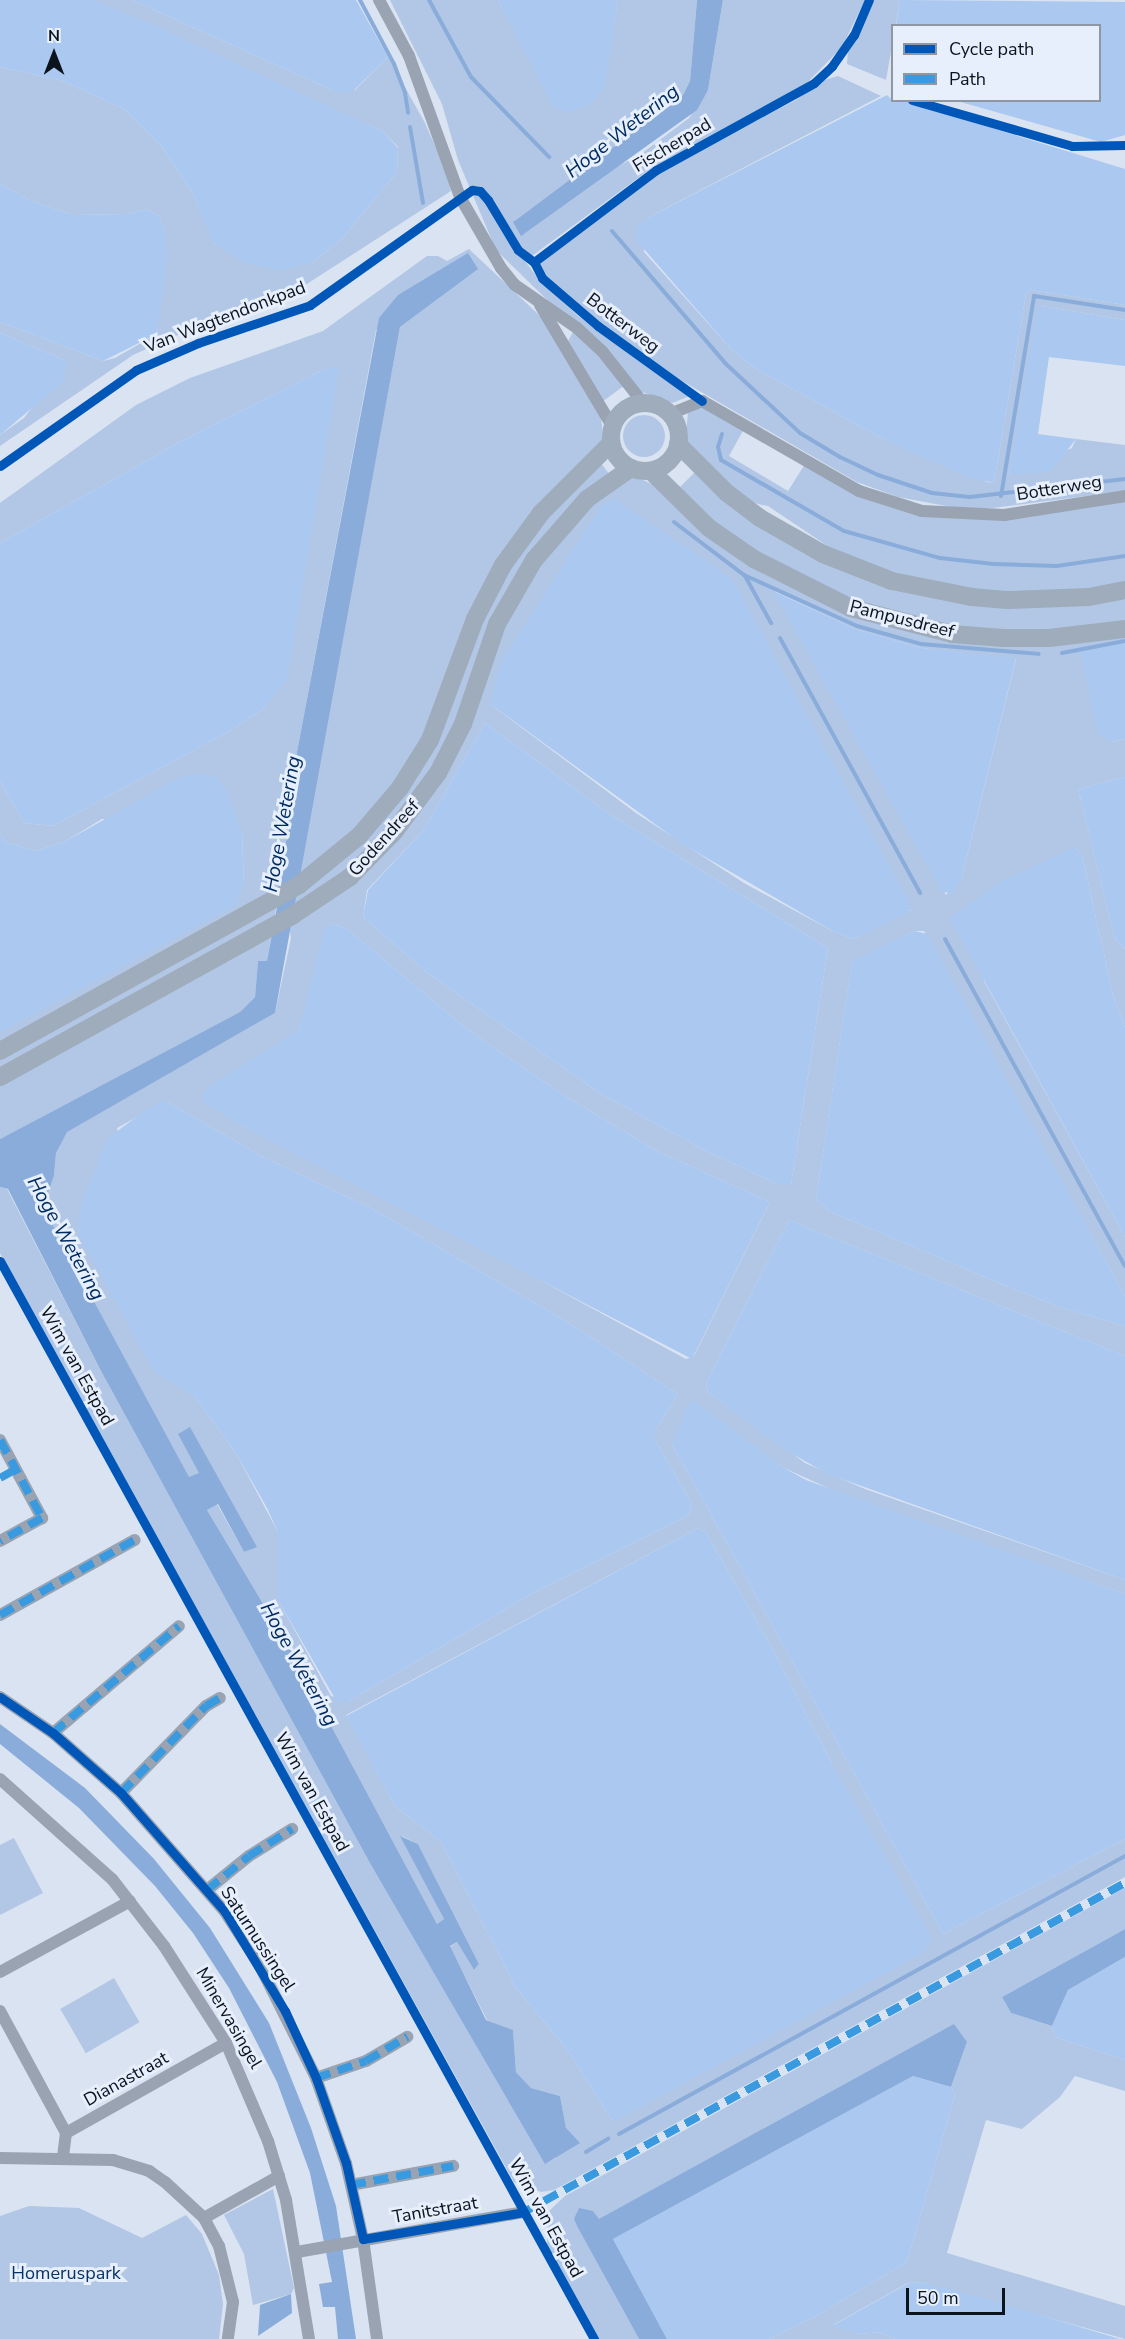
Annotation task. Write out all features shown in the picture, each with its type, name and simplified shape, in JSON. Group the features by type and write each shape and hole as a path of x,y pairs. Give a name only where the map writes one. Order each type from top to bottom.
{"main road":[{"path":"643,403 670,414 676,423 678,444 668,461 651,471 630,468 615,453 612,434 624,410 643,403"},
{"name":"Godendreef","path":"0,1051 299,885 348,847 400,788 430,740 475,619 503,565 541,513 612,434"},
{"name":"Pampusdreef","path":"678,444 727,493 760,518 823,554 892,581 931,591 1008,600 1089,597 1125,590"},
{"name":"Godendreef","path":"0,1077 293,915 350,877 416,805 438,773 463,724 497,624 522,577 574,512 606,483 630,468"},
{"name":"Pampusdreef","path":"651,471 709,528 745,553 810,590 851,608 933,630 1003,638 1049,638 1125,629"}],"street":[{"name":"Botterweg","path":"379,0 409,56 460,197 478,232 514,285 602,351 643,403"},
{"name":"Botterweg","path":"537,302 612,434"},
{"name":"Botterweg","path":"670,414 702,401 859,491 922,511 1004,515 1125,496"},
{"path":"0,1440 42,1518 0,1541"},
{"path":"0,1615 135,1540"},
{"path":"53,1733 179,1626"},
{"name":"Saturnussingel","path":"0,1697 53,1733 121,1793 207,1890 259,1964 316,2078 351,2185 358,2240 377,2339"},
{"path":"121,1793 206,1706 220,1698"},
{"name":"Minervasingel","path":"3,1786 80,1847 130,1901 202,2002 226,2043 248,2090 303,2251 309,2339"},
{"name":"Saturnussingel","path":"207,1890 249,1856 292,1829"},
{"path":"0,1972 130,1901"},
{"path":"0,2011 66,2133 63,2157"},
{"path":"316,2078 366,2061 407,2037"},
{"name":"Dianastraat","path":"66,2133 226,2043"},
{"path":"0,2158 39,2160 63,2157 113,2160 149,2171 204,2218 219,2246 231,2284 228,2339"},
{"path":"351,2185 453,2166"},
{"path":"204,2218 279,2176"},
{"name":"Tanitstraat","path":"303,2251 524,2212"}],"green space":[{"path":"94,0 132,0 334,91 355,90 388,57 425,123 448,175 451,191 296,291 205,323 133,355 0,446 0,435 24,418 67,361 0,333 0,322 103,361 115,358 157,334 166,234 160,217 147,209 126,214 74,215 31,201 0,184 0,67 63,81 124,109 163,148 193,194 214,244 313,262 342,239 397,172 398,147 384,132"},
{"path":"390,0 498,0 512,26 604,86 618,0 697,0 690,81 683,95 514,221 641,154 689,118 708,90 723,0 865,0 842,47 799,91 653,167 525,261 539,280 577,315 690,396 672,403 642,392 496,250 458,160 442,104"},
{"path":"872,0 900,0 896,24 891,24 891,51 886,80 847,64 848,49"},
{"path":"838,76 881,96 647,218 644,252 731,349 753,367 883,439 994,483 1026,294 1031,290 1125,305 1125,320 1042,306 1009,475 1072,448 1076,439 1125,445 1125,491 993,508 957,508 898,497 857,482 651,363 568,299 543,275 540,264 657,173 796,100 821,81"},
{"path":"469,249 541,317 601,417 603,436 600,447 530,521 436,716 383,804 298,880 400,327 477,269 376,330 297,752 280,891 0,1047 0,1032 244,884 242,833 102,819 64,842 36,851 5,842 0,833 0,781 24,823 53,826 228,732 262,710 286,681 326,368 178,443 0,543 0,503 136,405 190,378 323,331 427,256 438,256 447,261"},
{"path":"573,332 600,356 625,385 602,402 568,341"},
{"path":"702,407 744,429 729,456 788,491 805,464 942,517 1125,501 1125,586 1069,594 961,591 847,559 768,506 745,501 685,441 688,413"},
{"path":"644,415 652,416 659,421 664,428 664,444 659,451 652,456 644,457 636,456 629,451 624,444 623,436 624,428 629,421 636,416"},
{"path":"600,462 610,475 549,534 443,756 375,848 292,911 296,894 389,809 475,630 518,550"},
{"path":"696,471 740,509 924,594 1125,595 1125,625 987,633 869,609 754,554 675,492"},
{"path":"634,476 654,485 680,509 897,627 1125,634 1125,643 1080,651 1111,742 1125,739 1125,777 1078,789 1115,939 1125,949 1125,1027 1113,995 1083,859 1076,846 984,981 1125,1237 1125,1296 924,931 915,931 852,962 816,1199 829,1211 1001,1284 1062,1308 1125,1326 1125,1356 789,1220 706,1383 708,1392 805,1463 865,1489 1125,1580 1125,1594 848,1497 784,1468 751,1444 672,1444 943,1934 1125,1839 1125,1877 554,2190 541,2192 514,2182 0,1253 0,1187 7,1189 101,1371 371,1865 545,2163 556,2158 566,2129 560,2096 531,2088 516,2072 513,2031 487,2020 450,1947 457,1942 474,1970 479,1964 418,1844 402,1836 444,1919 437,1924 289,1647 207,1510 217,1504 244,1552 256,1547 226,1495 199,1473 189,1478 43,1207 54,1176 56,1153 66,1132 275,1013 291,938 289,926 407,823 509,608 572,519","holes":["774,591 855,629 921,648 1016,659 962,877 946,895","490,704 911,910 854,939 834,932 744,883 636,813","485,723 611,815 828,948 791,1185 779,1185 710,1153 601,1094 426,972 363,917 367,890 423,831","331,924 346,928 467,1029 562,1094 657,1151 770,1202 694,1356 686,1359 382,1195 240,1125 278,1047 299,1030","166,1101 261,1156 373,1209 569,1323 678,1394 655,1431 655,1440 692,1504 689,1515 535,1592 349,1701 331,1696 278,1600 278,1532 237,1455 195,1397 117,1128","698,1528 705,1531 770,1644 833,1766 613,2122 569,2052 516,1988 441,1842 395,1806 346,1715"]},
{"path":"277,903 274,921 0,1073 0,1055"},
{"path":"272,932 267,962 258,961 255,997 240,1012 0,1139 0,1081"},
{"path":"14,1838 43,1893 0,1915 0,1845"},
{"path":"1125,1888 1125,1929 1002,1997 1011,2013 1052,2026 1055,2037 1125,2060 1125,2091 1075,2076 1060,2097 1022,2129 986,2120 947,2253 1125,2306 1125,2339 921,2282 908,2283 833,2325 860,2334 880,2332 895,2339 769,2339 816,2316 907,2262 955,2094 951,2087 967,2042 599,2220 593,2211 578,2228 639,2339 597,2339 547,2246 548,2212 565,2196"},
{"path":"114,1978 140,2022 86,2053 60,2009"},
{"path":"273,2189 294,2288 291,2294 253,2305 244,2254 224,2215"},
{"name":"Homeruspark","path":"29,2206 79,2208 142,2238 186,2215 202,2234 219,2275 223,2304 219,2339 0,2339 0,2216"}],"shaded area":[{"path":"0,0 94,0 162,29 384,132 398,148 397,172 342,239 313,262 282,270 248,264 213,243 193,194 163,148 124,109 63,81 0,67"},
{"path":"132,0 356,0 388,57 351,93 334,91"},
{"path":"498,0 618,0 605,86 591,104 567,113 553,106"},
{"path":"697,0 723,0 708,90 697,110 521,236 513,222 683,95 690,81"},
{"path":"900,0 1125,2 1125,135 1101,142 961,102 1101,102 1101,24 896,24"},
{"path":"887,95 891,102 907,102 1125,169 1125,305 1031,290 1026,294 994,483 968,477 883,439 753,367 731,349 637,241 637,228 647,218"},
{"path":"0,184 31,201 74,215 126,214 147,209 160,217 166,234 167,260 157,334 103,361 0,322"},
{"path":"468,253 478,269 400,327 275,1013 67,1132 56,1153 54,1176 43,1207 189,1477 199,1473 178,1434 190,1427 257,1547 244,1552 218,1504 207,1510 289,1647 437,1924 444,1919 400,1836 418,1844 479,1964 474,1970 457,1942 450,1946 486,2020 513,2030 516,2072 531,2088 560,2096 566,2128 580,2143 545,2164 371,1865 101,1371 8,1189 0,1187 0,1139 240,1012 255,997 258,961 267,961 280,891 297,752 379,318 398,295"},
{"path":"1042,306 1125,320 1125,366 1049,357 1038,434 1076,439 1050,472 1009,475 1037,309"},
{"path":"0,333 67,361 64,381 0,435"},
{"path":"326,368 339,368 287,681 262,710 228,732 53,826 24,823 0,781 0,543 178,443"},
{"path":"614,499 732,579 906,896 911,906 909,912 854,939 834,932 681,843 490,704 503,659 601,506"},
{"path":"773,591 855,629 921,648 1016,658 962,877 952,893 942,892"},
{"path":"1125,643 1125,739 1111,742 1098,734 1080,651"},
{"path":"485,723 611,815 828,948 791,1185 779,1185 710,1153 601,1094 426,972 363,917 368,890 423,831"},
{"path":"199,773 217,777 226,789 242,833 244,884 237,905 0,1032 0,833 5,842 36,851 64,842 179,778"},
{"path":"1125,777 1125,949 1115,939 1078,789"},
{"path":"1076,846 1083,859 1113,995 1125,1027 1125,1237 950,918 1002,881"},
{"path":"331,924 346,928 467,1029 562,1094 657,1151 770,1202 692,1359 240,1125 204,1102 202,1094 210,1086 299,1030 324,931"},
{"path":"915,931 927,934 1125,1296 1125,1326 1062,1308 1001,1284 829,1211 816,1199 852,961"},
{"path":"166,1101 261,1156 373,1209 569,1323 678,1394 655,1431 655,1440 692,1504 689,1515 535,1592 349,1701 337,1702 278,1600 278,1532 267,1508 237,1455 195,1397 154,1371 78,1234 80,1208 108,1138 147,1109"},
{"path":"789,1220 1125,1356 1125,1580 828,1474 787,1451 708,1392 706,1383"},
{"path":"696,1402 784,1468 806,1480 1125,1594 1125,1839 943,1934 672,1444 689,1403"},
{"path":"698,1528 705,1531 770,1644 833,1766 931,1937 926,1951 613,2122 569,2052 516,1988 441,1842 395,1806 346,1716"},
{"path":"0,1724 85,1788 154,1859 210,1928 269,2023 311,2128 336,2206 356,2339 338,2339 335,2307 323,2307 319,2284 332,2282 310,2173 277,2082 229,1988 193,1933 155,1886 79,1808 0,1744"},
{"path":"1125,1929 1125,1957 1068,1990 1052,2026 1011,2013 1002,1997"},
{"path":"1125,1957 1125,2060 1055,2037 1052,2026 1068,1990"},
{"path":"954,2024 967,2042 951,2087 913,2076 613,2239 667,2339 639,2339 578,2228 574,2219 579,2208 593,2211 599,2219"},
{"path":"913,2076 951,2087 955,2094 907,2262 816,2316 769,2339 667,2339 613,2239"},
{"path":"921,2282 987,2299 1120,2339 895,2339 880,2332 860,2334 832,2326 909,2283"},
{"path":"291,2294 292,2313 258,2336 260,2305"}],"waterway":[{"path":"360,0 394,64 405,93 408,113"},
{"path":"429,0 471,77 549,157"},
{"path":"410,127 423,203"},
{"path":"612,231 726,364 800,433 840,457 878,475 932,493 970,497 1125,479"},
{"path":"1001,496 1034,296 1125,310"},
{"path":"722,434 718,447 721,460 844,531 940,558 994,564 1057,566 1125,556"},
{"path":"674,522 744,575 857,626 921,644 1039,654"},
{"path":"745,576 771,623"},
{"path":"780,638 920,893"},
{"path":"1062,653 1125,641"},
{"path":"945,939 1125,1266"},
{"path":"619,2134 1125,1856"},
{"path":"586,2152 608,2139"}],"marked path":[{"path":"0,1440 42,1518 0,1541"},
{"path":"0,1478 16,1469"},
{"path":"0,1615 135,1540"},
{"path":"53,1733 179,1626"},
{"path":"121,1793 206,1706 220,1698"},
{"path":"207,1890 249,1856 292,1829"},
{"path":"524,2212 1125,1883"},
{"path":"316,2078 366,2061 407,2037"},
{"path":"351,2185 453,2166"}],"cycle path":[{"name":"Fischerpad","path":"0,466 136,370 198,343 310,305 472,190 480,191 488,200 518,250 534,262 656,170 814,83 832,66 854,35 869,0"},
{"path":"919,102 1072,146 1125,145"},
{"path":"534,262 542,278 598,326 702,401"},
{"name":"Wim van Estpad","path":"0,1261 594,2339"},
{"name":"Wim van Estpad","path":"0,1697 53,1733 121,1793 225,1912 285,2011 316,2078 346,2163 363,2239 524,2212"}],"water label":[{"name":"Hoge Wetering","path":"622,131"},
{"name":"Hoge Wetering","path":"282,824"},
{"name":"Hoge Wetering","path":"66,1238"},
{"name":"Hoge Wetering","path":"299,1664"}]}
